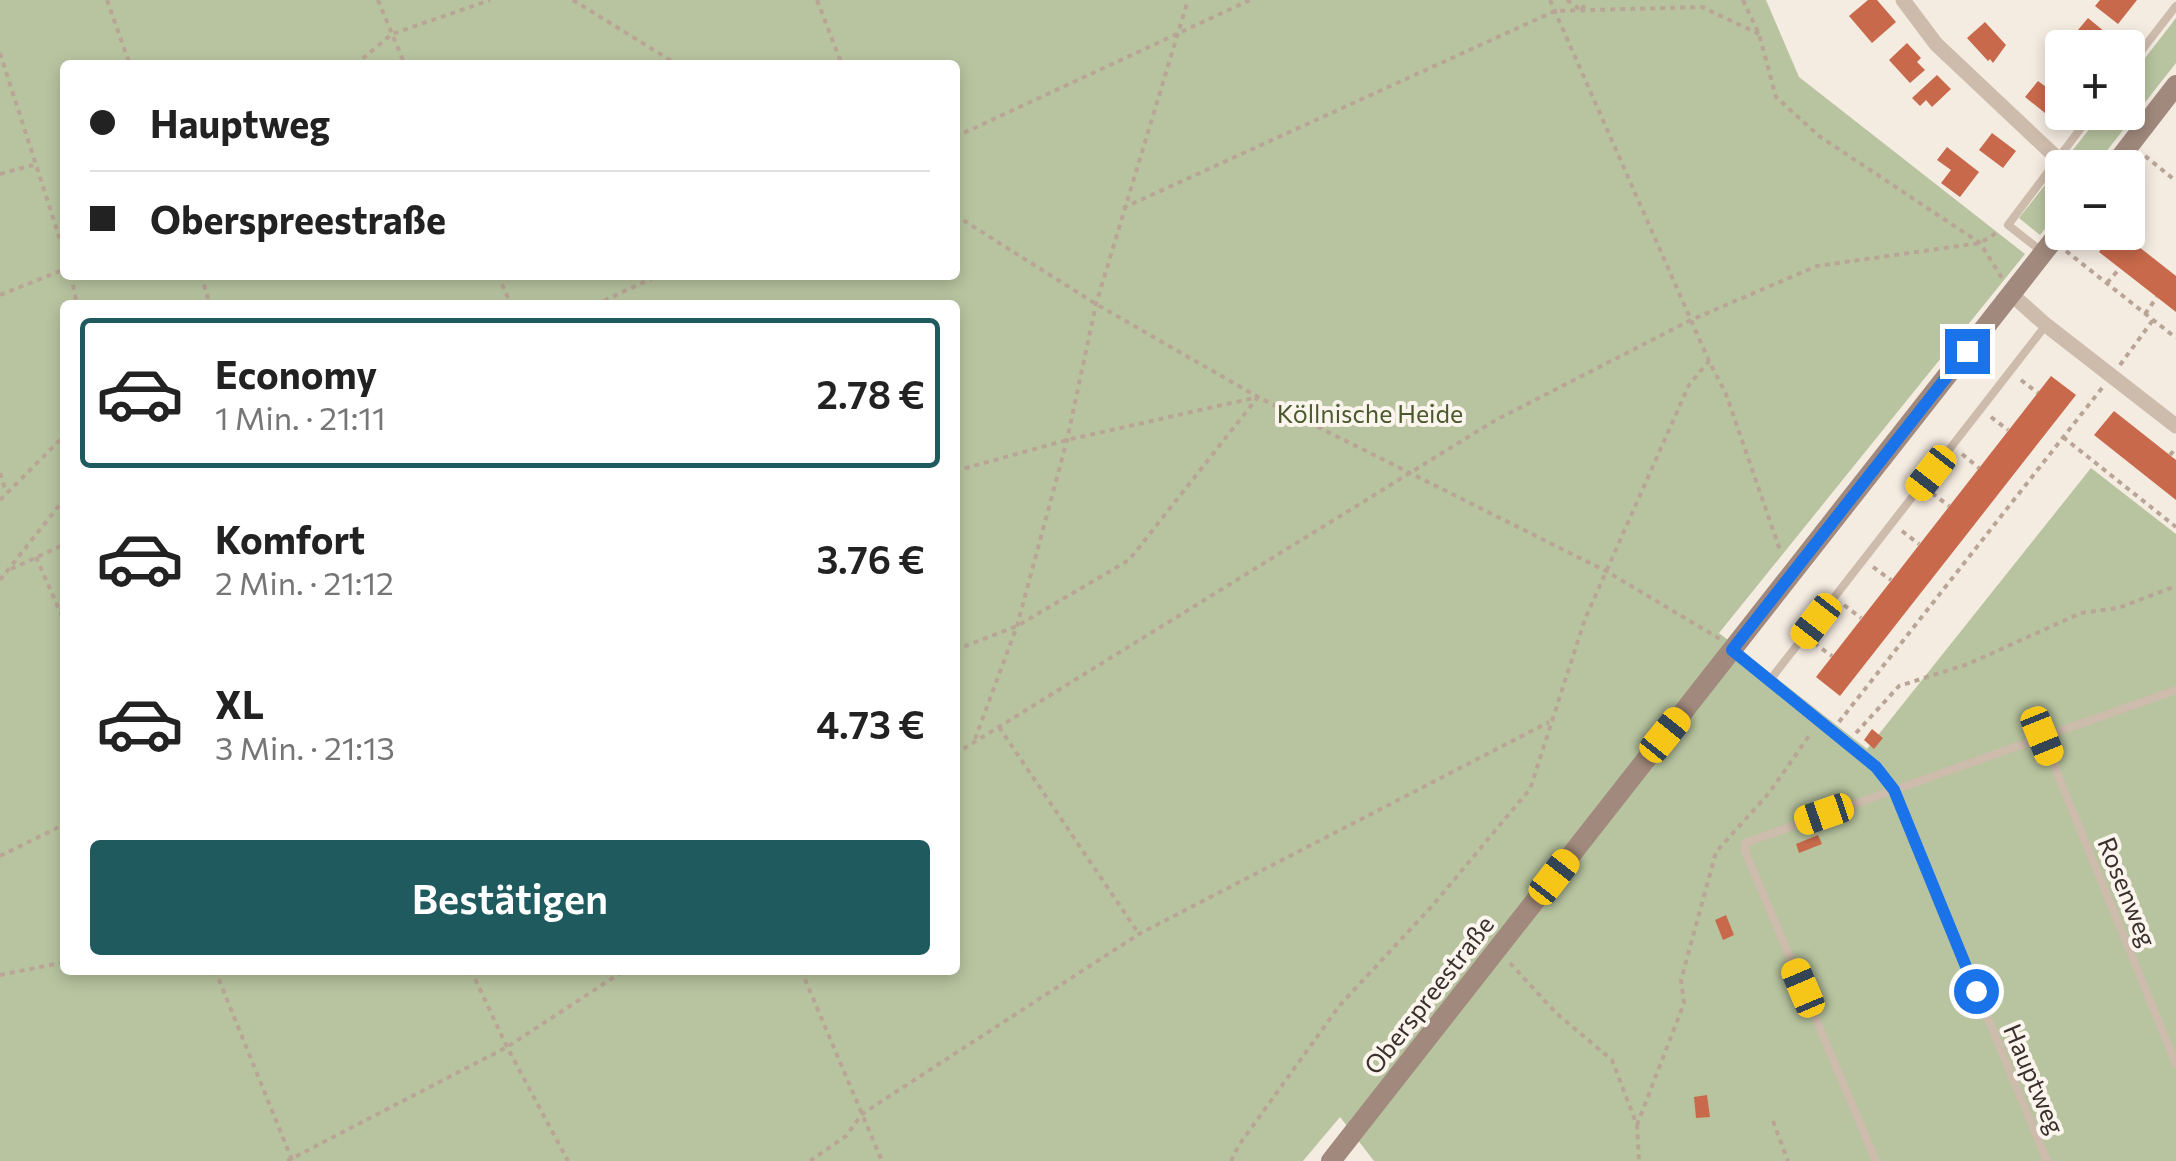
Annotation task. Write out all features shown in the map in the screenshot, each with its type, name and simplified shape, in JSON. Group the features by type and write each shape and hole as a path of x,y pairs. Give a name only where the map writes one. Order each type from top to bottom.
{"main road":[{"path":"2126,150 2176,85"},
{"name":"Oberspreestraße","path":"1331,1161 2046,250"}],"street":[{"path":"1902,0 1936,44 2049,150"},
{"path":"2011,294 2176,426"}],"lane":[{"path":"2145,46 2176,6"},
{"path":"2063,150 2079,130"},
{"path":"2045,174 2008,225 2045,238"},
{"path":"1770,680 2046,325"},
{"path":"1732,650 1876,767 1894,790"},
{"path":"1876,1161 1745,843 2176,690"},
{"name":"Rosenweg","path":"2042,736 2176,1064"},
{"name":"Hauptweg","path":"1894,790 2046,1161"}],"path":[{"path":"107,0 128,60"},
{"path":"378,0 404,60"},
{"path":"361,60 392,34 490,0"},
{"path":"572,0 670,60"},
{"path":"817,0 840,60"},
{"path":"975,740 1018,626 1067,440 1096,304 1188,0"},
{"path":"960,135 1250,0"},
{"path":"1550,0 1726,394 1789,578"},
{"path":"1568,0 1583,8"},
{"path":"1744,0 1759,34 1776,97 1819,136 1980,243 2011,294"},
{"path":"1123,208 1555,11 1702,8 1759,34"},
{"path":"0,53 60,240"},
{"path":"2130,144 2176,182"},
{"path":"0,174 34,165"},
{"path":"960,218 1096,304 1258,396 1606,571 1714,634 1732,650"},
{"path":"960,750 1494,421 1691,320 1817,266 1980,243 2008,225"},
{"path":"2065,250 2176,338"},
{"path":"2107,283 2120,268"},
{"path":"0,296 60,271"},
{"path":"606,300 648,280"},
{"path":"2145,314 2157,298"},
{"path":"1832,730 2153,320"},
{"path":"1231,1161 1340,1005 1433,906 1530,789 1585,619 1689,385 1708,361"},
{"path":"2021,380 2038,392"},
{"path":"960,471 1067,440 1258,396"},
{"path":"960,648 1018,626 1129,560 1258,396"},
{"path":"1991,418 2008,430"},
{"path":"2063,437 2176,526"},
{"path":"0,500 60,440"},
{"path":"2170,456 2176,448"},
{"path":"1962,454 1979,468"},
{"path":"0,473 6,493"},
{"path":"1932,493 1949,506"},
{"path":"0,580 60,504"},
{"path":"1902,532 1919,544"},
{"path":"7,570 60,546"},
{"path":"36,558 60,612"},
{"path":"1873,567 1891,580"},
{"path":"1848,743 1898,686 1968,664 2081,614 2118,608 2176,586"},
{"path":"1844,605 1861,618"},
{"path":"1814,643 1832,656"},
{"path":"1637,1125 1684,1004 1681,980 1716,852 1769,793 1820,720"},
{"path":"810,1161 846,1136 862,1114 1139,934 1550,722"},
{"path":"998,727 1139,934"},
{"path":"0,856 60,826"},
{"path":"0,974 60,963"},
{"path":"1510,964 1556,1013 1612,1060 1637,1125 1639,1161"},
{"path":"217,975 290,1160 507,1047 617,975"},
{"path":"474,975 507,1047 568,1161"},
{"path":"803,975 882,1161"},
{"path":"1773,1121 1788,1161"}],"green space":[{"name":"Köllnische Heide","path":"0,0 1766,0 1799,77 2025,254 1719,633 1867,749 2091,468 2176,534 2176,1161 1374,1161 1340,1117 1303,1161 0,1161"},
{"path":"2176,18 2176,63 2145,102 2145,58"},
{"path":"2089,130 2123,130 2107,150 2073,150"},
{"path":"2045,185 2045,229 2040,235 2019,218"}],"building":[{"path":"1868,0 1877,0 1896,22 1872,43 1849,16"},
{"path":"2100,0 2137,0 2118,24 2095,6"},
{"path":"2088,18 2103,30 2078,30"},
{"path":"1985,22 2006,45 1993,63 1967,38"},
{"path":"1907,43 1921,58 1917,62 1925,70 1910,83 1889,60"},
{"path":"1937,75 1951,89 1932,107 1926,100 1920,106 1912,98"},
{"path":"2038,81 2045,86 2045,113 2025,97"},
{"path":"1992,133 2016,151 2003,168 1979,150"},
{"path":"1947,147 1979,172 1960,197 1941,183 1951,170 1937,160"},
{"path":"2143,250 2176,276 2176,312 2099,252"},
{"path":"2051,376 2076,395 1840,696 1816,677"},
{"path":"2114,411 2176,460 2176,500 2094,435"},
{"path":"1872,729 1883,738 1874,749 1864,740"},
{"path":"1818,835 1822,844 1799,853 1796,844"},
{"path":"1726,915 1734,935 1723,940 1715,920"},
{"path":"1707,1095 1710,1117 1696,1118 1694,1097"}],"route":[{"path":"1967,351 1732,650 1876,767 1894,790 1976,991"}]}
